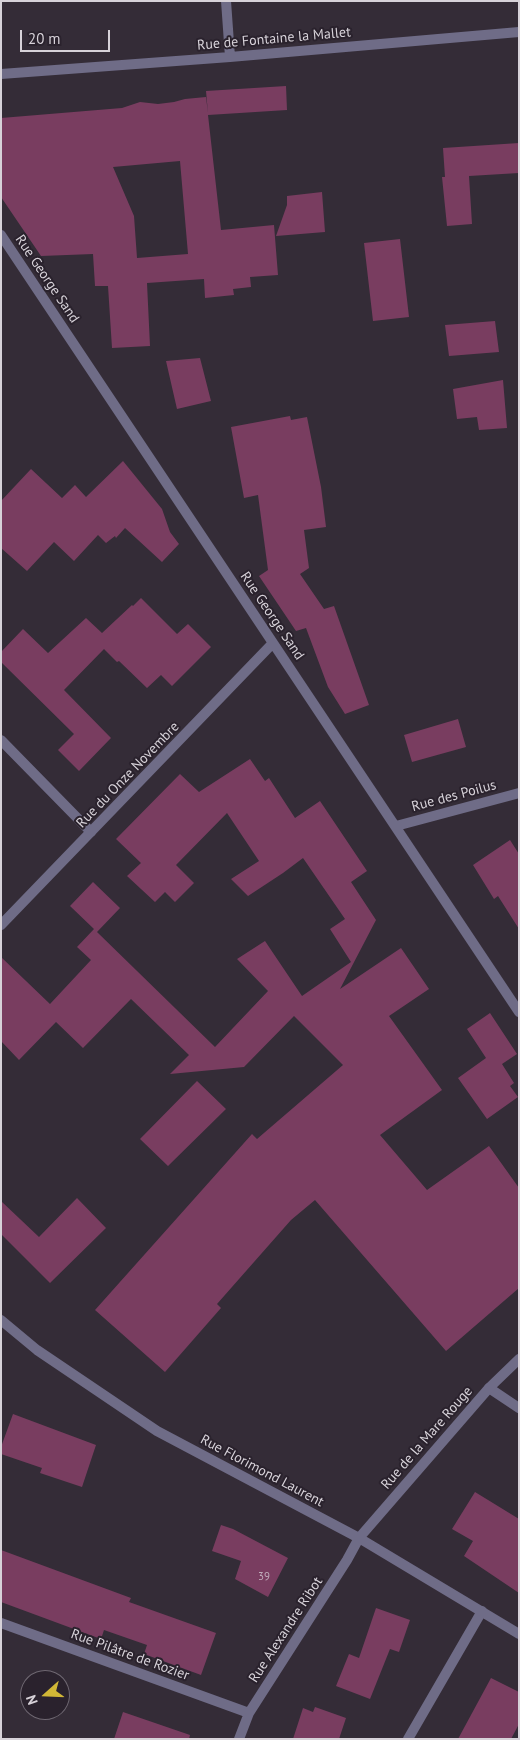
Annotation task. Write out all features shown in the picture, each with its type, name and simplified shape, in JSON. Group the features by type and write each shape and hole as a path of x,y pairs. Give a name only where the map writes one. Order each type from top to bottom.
{"street":[{"path":"226,1 230,57"},
{"name":"Rue de Fontaine la Mallet","path":"1,74 230,57 519,32"},
{"name":"Rue George Sand","path":"1,236 519,1012"},
{"name":"Rue du Onze Novembre","path":"1,925 273,643"},
{"path":"1,740 91,832"},
{"name":"Rue des Poilus","path":"396,826 519,793"},
{"name":"Rue Florimond Laurent","path":"1,1320 37,1350 157,1431 359,1538 482,1610 519,1634"},
{"name":"Rue de la Mare Rouge","path":"359,1538 489,1388 519,1359"},
{"path":"489,1388 519,1408"},
{"name":"Rue Alexandre Ribot","path":"239,1739 249,1713 347,1560 359,1538"},
{"path":"408,1739 482,1610"},
{"name":"Rue Pilâtre de Rozier","path":"1,1623 249,1713"}],"building":[{"path":"286,86 287,110 208,115 221,230 274,225 278,275 250,277 251,287 233,289 234,295 205,298 204,279 147,283 150,346 112,348 108,286 95,286 93,254 41,256 1,197 1,118 122,108 140,102 158,104 206,97 208,113 206,91","holes":["180,161 188,254 137,258 134,216 113,167"]},
{"path":"519,143 519,173 469,176 472,224 447,226 442,177 445,177 443,148"},
{"path":"322,192 325,232 276,236 287,205 287,196"},
{"path":"400,239 409,317 373,321 364,243"},
{"path":"495,321 499,352 449,356 445,325"},
{"path":"200,358 211,401 177,409 166,361"},
{"path":"503,380 507,428 479,430 477,417 457,419 453,389"},
{"path":"290,416 291,420 307,417 321,487 326,527 304,530 309,568 300,574 324,609 334,606 369,705 345,714 328,687 306,628 296,631 259,576 268,570 258,495 244,498 231,427"},
{"path":"123,461 162,509 170,532 179,544 162,562 125,528 116,538 115,536 106,543 98,535 74,561 54,542 27,571 1,548 1,501 31,469 62,498 75,485 86,497"},
{"path":"141,598 177,634 188,624 211,647 172,686 161,675 147,688 104,649 64,690 111,738 79,771 58,750 74,734 1,662 1,652 23,629 48,653 86,618 102,633"},
{"path":"458,719 466,747 412,762 404,735"},
{"path":"250,759 265,781 269,778 295,818 320,801 367,871 351,882 376,920 340,989 401,948 429,989 389,1016 442,1090 380,1135 427,1190 489,1146 519,1188 519,1288 446,1351 315,1200 291,1220 217,1304 221,1308 165,1372 95,1310 252,1134 257,1139 343,1065 294,1016 244,1067 170,1074 189,1055 131,999 83,1048 56,1022 19,1060 1,1041 1,957 50,1004 91,960 77,947 94,929 70,906 93,882 120,908 97,932 215,1047 268,991 237,959 265,941 302,996 351,962 330,929 345,919 303,858 248,896 231,879 259,861 227,813 176,865 194,883 175,902 165,892 155,902 127,876 141,863 116,839 180,774 199,792"},
{"path":"510,840 519,854 519,929 498,896 494,899 473,865"},
{"path":"490,1013 517,1054 502,1064 514,1083 510,1086 518,1097 487,1119 458,1078 486,1058 467,1029"},
{"path":"197,1081 226,1109 168,1166 140,1139"},
{"path":"77,1198 106,1228 50,1283 1,1234 1,1201 39,1237"},
{"path":"13,1414 96,1445 82,1487 40,1473 42,1468 1,1454 1,1447"},
{"path":"475,1492 519,1519 519,1593 464,1556 473,1541 452,1529"},
{"path":"221,1525 233,1529 288,1558 268,1597 235,1579 241,1561 212,1551"},
{"path":"1,1550 131,1598 129,1602 216,1633 201,1675 144,1654 147,1645 104,1630 101,1639 1,1602"},
{"path":"376,1608 410,1620 399,1652 390,1649 370,1699 336,1686 349,1654 359,1658"},
{"path":"491,1678 519,1692 519,1724 511,1739 458,1739"},
{"path":"315,1707 346,1718 339,1739 293,1739 303,1708 313,1712"},
{"path":"123,1712 190,1735 189,1739 114,1739"}]}
